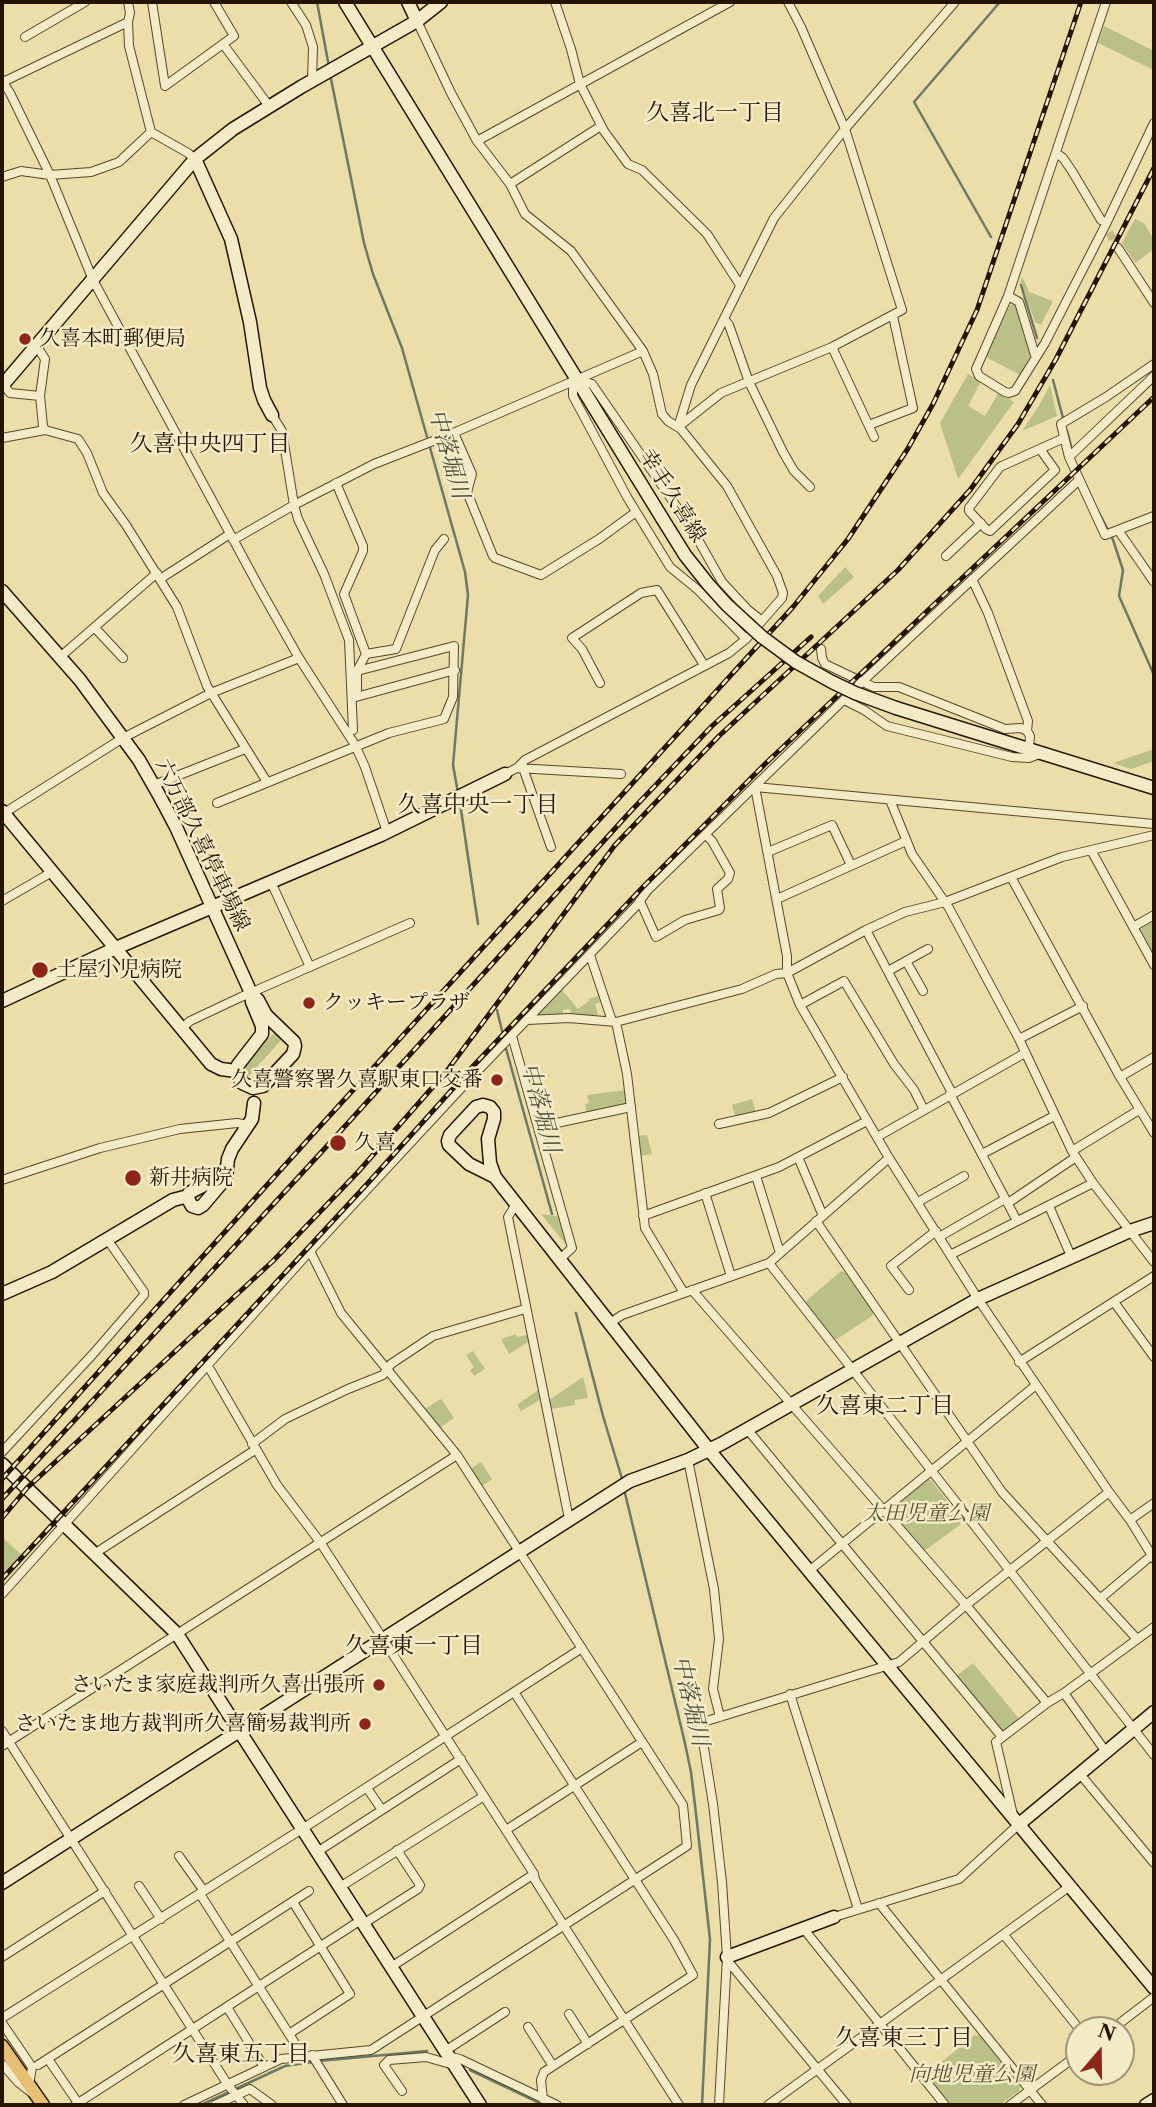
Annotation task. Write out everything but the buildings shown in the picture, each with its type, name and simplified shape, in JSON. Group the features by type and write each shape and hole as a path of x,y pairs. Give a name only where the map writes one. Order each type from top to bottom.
{"main road":[{"path":"2,2046 40,2101"}],"street":[{"path":"25,37 85,2"},
{"path":"128,2 129,46 151,132 195,159 231,239 250,322 260,388 282,431 298,519 346,629 356,666 357,725 350,732"},
{"path":"152,2 165,86 234,36 214,2"},
{"path":"291,2 306,25 313,47 312,80"},
{"name":"幸手久喜線","path":"345,2 685,555 727,606 796,662 855,693 1154,788"},
{"path":"2,1001 116,948 387,832 515,770 525,760 729,653 746,639 782,598 782,587 777,576 727,486 678,427 662,414 653,374 643,351 571,251 525,214 510,184 477,141 408,2"},
{"path":"40,396 10,393 3,385 195,159 233,129 417,20 441,2"},
{"path":"555,2 580,84 601,126 628,164 642,170 707,234 740,285"},
{"path":"477,141 730,2"},
{"path":"678,427 721,393 832,347 902,310 845,129 788,2"},
{"path":"678,427 691,385 774,218 845,129 955,2"},
{"path":"1106,2 1008,296 977,365 977,373 1005,392 1016,391 1035,355 1045,343 1154,123"},
{"path":"128,22 2,81 50,175 93,280 299,658 350,732 387,832"},
{"path":"223,44 270,106"},
{"path":"2,99 10,93"},
{"path":"510,184 601,126"},
{"path":"2,177 21,172 50,175 91,173 119,162 151,132"},
{"path":"1056,153 1072,170 1101,219"},
{"path":"1118,248 1154,303"},
{"path":"1008,296 1019,302 1035,355"},
{"path":"869,425 913,408 893,316"},
{"path":"724,320 729,325 749,382 789,461 798,476 810,487"},
{"path":"36,345 45,359 40,396 45,430"},
{"path":"832,347 874,437"},
{"path":"60,657 159,576 232,537 374,464 454,433 643,351"},
{"path":"1154,363 1106,397 1061,424 1069,457 1105,535 1154,516"},
{"path":"1069,457 1154,376"},
{"path":"577,379 573,396 636,512 670,568 698,590 746,639"},
{"path":"577,379 592,384 692,529 722,582 762,621"},
{"path":"2,438 45,430 78,439 87,453 103,493 127,525 177,607 211,693 267,782"},
{"path":"454,433 471,474 467,492 495,558 541,575 636,512"},
{"path":"1040,449 1055,470 990,531 969,508 1000,467 1064,438"},
{"path":"2,1594 310,1251 648,891 862,682 1079,480"},
{"path":"336,483 363,546 344,594 366,654"},
{"path":"946,556 981,523"},
{"path":"1118,530 1154,582"},
{"path":"350,732 356,666 366,654 396,649 435,550 444,539"},
{"path":"972,579 1028,721 1027,731"},
{"path":"600,683 582,649 572,638 641,593 657,590 704,666"},
{"name":"六万部久喜停車場線","path":"2,591 80,680 154,785 176,827 251,993"},
{"path":"95,628 123,658"},
{"path":"217,803 355,745 407,727 444,719 453,697 454,646 356,666"},
{"path":"821,649 825,664 874,687 899,687 1005,729 1021,728 1030,736 1029,748"},
{"path":"263,1086 253,1088 239,1077 211,1064 3,812 123,738 211,693 299,658"},
{"path":"356,697 455,670"},
{"path":"844,700 887,726 1012,757 1029,758 1043,753"},
{"path":"154,785 245,749"},
{"path":"515,770 621,775"},
{"path":"515,770 551,847"},
{"path":"755,787 1154,824"},
{"path":"755,787 787,956 787,973 800,1005 889,1158 978,1299 1153,1557 1101,1598"},
{"path":"891,800 919,867 945,902 1019,1039 1074,1154 1154,1262"},
{"path":"768,852 832,825 851,865"},
{"path":"640,901 656,937 685,920 720,908 717,889 728,879 730,873 706,835"},
{"path":"527,1020 569,1018 614,1021 742,989 776,974 787,973 905,912 945,902 1062,857 1154,835"},
{"path":"777,899 906,841"},
{"path":"1091,850 1154,965"},
{"path":"2,901 52,872"},
{"path":"1011,877 1154,1133"},
{"path":"271,882 310,967"},
{"path":"1133,927 1154,915"},
{"path":"182,1028 190,1021 410,923"},
{"path":"866,930 1017,1221"},
{"path":"888,971 928,949"},
{"path":"590,954 614,1021 627,1074 645,1228 688,1291 966,1605 1047,1703"},
{"path":"906,961 923,991"},
{"path":"800,1005 844,981 894,1065 914,1090 923,1110"},
{"path":"2,1294 52,1272 176,1198 188,1196 194,1207 203,1205 226,1178 232,1149 249,1125 254,1114 254,1103 263,1086 295,1050 294,1042 267,1015 251,993"},
{"path":"251,993 262,1026 260,1038"},
{"path":"1019,1039 1083,1006"},
{"path":"254,1103 239,1077 238,1065 260,1038 275,1029 281,1030"},
{"path":"511,1037 572,1248 560,1259"},
{"path":"877,1138 1025,1053"},
{"path":"1121,1077 1154,1057"},
{"path":"719,1124 769,1113 843,1077"},
{"path":"495,1177 469,1164 448,1142 450,1135 480,1105 486,1105 494,1112 488,1139 490,1163 495,1177 709,1450 1154,1988"},
{"path":"538,1127 631,1107"},
{"path":"909,1290 891,1266 938,1234 1007,1201 1139,1110"},
{"path":"982,1154 1054,1116"},
{"path":"643,1216 756,1176 867,1121"},
{"path":"2,1178 100,1148 180,1129 237,1122 249,1125"},
{"path":"798,1157 819,1219 1002,1492 1138,1639"},
{"path":"610,1323 622,1315 769,1263 889,1158"},
{"path":"756,1176 780,1253"},
{"path":"918,1202 964,1176"},
{"path":"950,1255 1093,1183"},
{"path":"705,1193 732,1276"},
{"path":"516,1204 508,1217 569,1519"},
{"path":"1049,1206 1072,1256"},
{"path":"2,1883 630,1481 709,1450 978,1299 1072,1256 1154,1223"},
{"path":"2,1452 144,1295 107,1239"},
{"path":"215,2105 264,2067 281,2059 312,2059 371,2050 687,1846 683,1805 457,1455 341,1314 310,1251"},
{"path":"769,1263 1154,1755"},
{"path":"1019,1362 1154,1276"},
{"path":"1114,1302 1154,1357"},
{"path":"94,1554 254,1447 285,1419 383,1375 391,1364 433,1336 525,1309"},
{"path":"207,1366 277,1485 320,1542 461,1759 679,2105"},
{"path":"809,1571 1036,1385"},
{"path":"747,1429 1002,1738"},
{"path":"5,1744 457,1455"},
{"path":"688,1460 714,1589 719,1639 713,1689 720,1717"},
{"path":"2,1464 177,1634 480,2105"},
{"path":"719,2105 727,1958 722,1882 700,1723 901,1661 966,1605 1109,1492"},
{"path":"1130,1520 1154,1503"},
{"path":"1016,1822 996,1742 1154,1627"},
{"path":"29,2084 32,2067 2,2021 582,1648"},
{"path":"514,1692 674,1940 693,1975 544,2072 541,2080 543,2099"},
{"path":"1064,1693 1106,1752"},
{"path":"790,1694 858,1909"},
{"path":"727,1958 834,1917 958,1878 1016,1822 1080,1774 1154,1712"},
{"path":"2,1731 5,1744 72,1838 192,2029 244,2105"},
{"path":"506,1830 642,1742"},
{"path":"317,1852 461,1759"},
{"path":"1080,1774 1154,1863"},
{"path":"367,1787 382,1810"},
{"path":"340,1887 484,1796"},
{"path":"48,2059 76,2104 89,2101 192,2029 321,1946 418,1889 419,1885 397,1850"},
{"path":"179,1856 289,2034 312,2059 343,2105"},
{"path":"391,1967 534,1874"},
{"path":"139,1886 160,1919"},
{"path":"768,2105 1070,1886"},
{"path":"2,1957 104,1891"},
{"path":"38,2065 309,1891"},
{"path":"289,2034 350,1994 293,1902"},
{"path":"879,1903 1042,2105"},
{"path":"803,1928 945,2105"},
{"path":"1004,1935 1069,2016"},
{"path":"727,1958 847,2105"},
{"path":"1129,2016 1154,1997"},
{"path":"227,2007 264,2067"},
{"path":"449,2058 505,2012"},
{"path":"569,2014 588,2044"},
{"path":"528,2027 553,2066"},
{"path":"402,2091 384,2065 389,2060 449,2058 460,2059 557,2105"},
{"path":"2,2064 40,2101"},
{"path":"1010,2105 1065,2064"},
{"path":"184,2105 233,2090 250,2089 272,2105"},
{"path":"1146,2105 1154,2100"}],"green space":[{"path":"1104,26 1154,51 1154,70 1098,43"},
{"path":"1135,219 1144,223 1154,240 1154,249 1135,263 1122,243"},
{"path":"1022,276 1029,292 1053,301 1041,325 1035,322 1020,285"},
{"path":"1010,305 1015,305 1031,354 1020,375 986,357"},
{"path":"968,374 981,381 968,406 985,416 999,392 1014,402 958,479 940,423"},
{"path":"1050,385 1057,416 1022,431 1040,404"},
{"path":"845,567 854,577 823,604 818,596"},
{"path":"1154,749 1154,761 1131,769 1113,763"},
{"path":"1154,921 1154,956 1139,929"},
{"path":"562,990 578,1009 589,1001 588,999 601,995 603,1001 595,1004 598,1015 571,1015 570,1009 563,1010 563,1015 539,1017"},
{"path":"277,1033 284,1037 246,1079 242,1075 246,1061"},
{"path":"626,1090 629,1106 587,1115 587,1095"},
{"path":"752,1099 756,1113 736,1119 732,1105"},
{"path":"647,1135 652,1154 640,1156 639,1136"},
{"path":"541,1214 561,1217 568,1247"},
{"path":"841,1271 846,1273 874,1312 872,1316 833,1339 805,1304"},
{"path":"516,1334 517,1337 527,1335 528,1342 509,1354 501,1339"},
{"path":"473,1351 485,1369 474,1376 470,1370 474,1367 466,1355"},
{"path":"583,1377 588,1398 575,1400 575,1405 551,1409 549,1400"},
{"path":"538,1390 540,1400 521,1411 517,1405"},
{"path":"441,1399 454,1418 439,1428 423,1410"},
{"path":"481,1462 492,1479 481,1487 470,1469"},
{"name":"太田児童公園","path":"927,1479 931,1480 961,1519 960,1525 923,1550 891,1511 892,1507"},
{"path":"2,1537 25,1558 2,1584"},
{"path":"973,1663 1020,1720 1004,1732 956,1676"},
{"name":"向地児童公園","path":"975,2035 980,2036 1020,2086 1019,2091 999,2105 952,2105 929,2077 930,2071"}],"waterway":[{"name":"中落堀川","path":"317,2 329,67"},
{"path":"991,237 914,102 1000,2"},
{"name":"中落堀川","path":"330,74 364,243 402,348 465,572 468,595 453,765 458,793"},
{"path":"1021,285 1037,338"},
{"path":"1053,380 1063,418"},
{"path":"1067,431 1071,446"},
{"path":"1097,509 1108,530"},
{"path":"1112,537 1123,570 1119,596 1154,675"},
{"name":"中落堀川","path":"460,803 478,924"},
{"name":"中落堀川","path":"497,1010 504,1039"},
{"name":"中落堀川","path":"505,1045 552,1214"},
{"name":"中落堀川","path":"576,1313 623,1482"},
{"name":"中落堀川","path":"624,1489 691,1772 710,1939 702,2105"},
{"path":"319,2061 427,2051"},
{"path":"201,2105 285,2066 313,2062"},
{"path":"470,2070 544,2105"}],"tunnel":[{"path":"1103,222 1118,248"}],"railway":[{"path":"2,1479 793,607 848,539 907,450 933,404 977,310 1081,2"},
{"path":"2,1518 27,1488 273,1261 358,1172 446,1072 615,845 719,736 898,570 970,490 1018,424 1056,359 1154,168"},
{"path":"2,1579 476,1063 643,887 765,764 1154,397"},
{"path":"2,1499 630,812 712,726 811,637"}],"place":[{"name":"久喜本町郵便局","path":"25,339"},
{"name":"土屋小児病院","path":"40,970"},
{"name":"クッキープラザ","path":"309,1003"},
{"name":"久喜警察署久喜駅東口交番","path":"497,1080"},
{"name":"久喜","path":"338,1143"},
{"name":"新井病院","path":"133,1178"},
{"name":"さいたま家庭裁判所久喜出張所","path":"379,1685"},
{"name":"さいたま地方裁判所久喜簡易裁判所","path":"365,1724"}],"district":[{"name":"久喜北一丁目","path":"715,113"},
{"name":"久喜中央四丁目","path":"210,444"},
{"name":"久喜中央一丁目","path":"478,805"},
{"name":"久喜東二丁目","path":"885,1406"},
{"name":"久喜東一丁目","path":"414,1646"},
{"name":"久喜東三丁目","path":"904,2038"},
{"name":"久喜東五丁目","path":"241,2054"}]}
